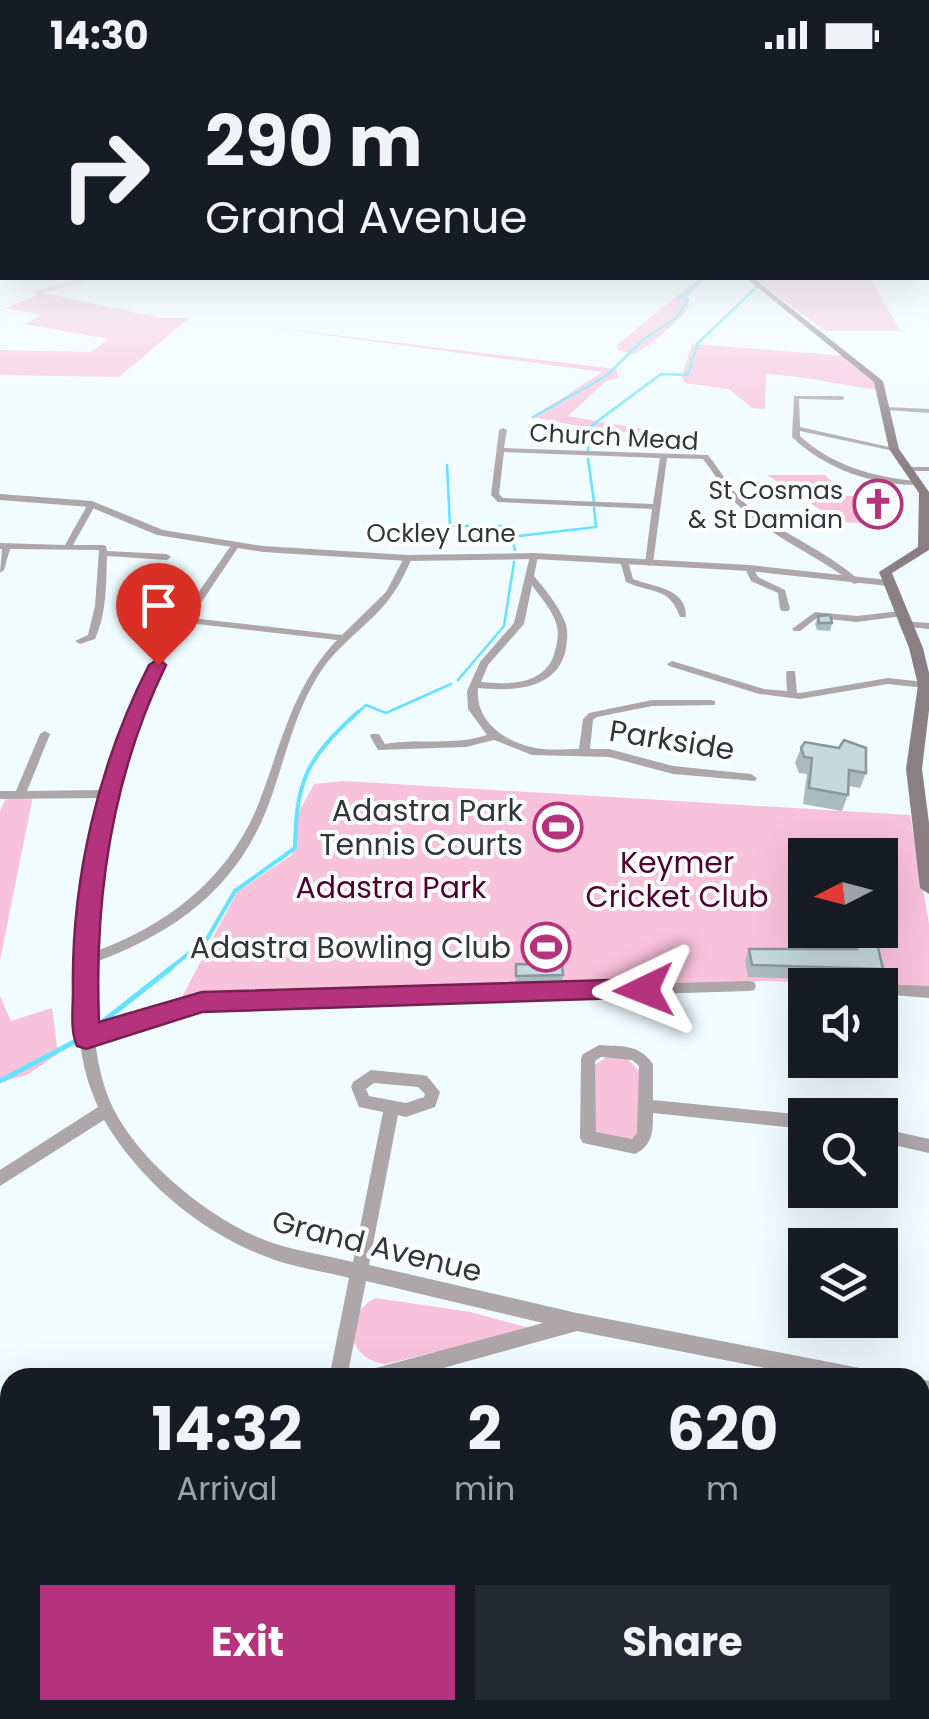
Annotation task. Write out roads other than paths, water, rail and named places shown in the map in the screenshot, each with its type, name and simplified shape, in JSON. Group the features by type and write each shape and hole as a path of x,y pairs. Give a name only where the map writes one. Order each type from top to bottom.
{"main road":[{"path":"798,317 876,378 888,409 894,449 918,482 925,500 925,553 885,572 902,619 923,649 925,685 914,769 925,831 929,888"}],"street":[{"path":"842,398 796,397 796,437 818,455 874,478 918,482"},
{"path":"888,409 929,411"},
{"path":"796,428 894,449"},
{"path":"504,430 495,495 501,500 658,507"},
{"name":"Church Mead","path":"504,450 705,457 731,495 750,512 833,562 856,582"},
{"path":"834,455 873,470 874,478"},
{"path":"649,563 664,456"},
{"path":"909,469 929,469"},
{"name":"Ockley Lane","path":"0,497 92,504 161,533 235,546 408,558 534,556 749,568 888,583"},
{"path":"68,546 92,504"},
{"path":"0,570 3,546 96,546 103,553 167,557"},
{"name":"Grand Avenue","path":"235,546 142,692 106,794 94,860 84,962 86,1038 106,1110 143,1158 190,1205 232,1236 359,1273 577,1322 813,1368"},
{"path":"80,641 92,637 101,617 98,577 103,553"},
{"path":"375,736 385,752 412,741 463,746 494,736 474,708 475,686 483,664 518,624 532,578 534,556"},
{"path":"84,962 125,948 160,929 220,879 255,825 302,698 320,667 344,638 388,600 408,558"},
{"path":"624,561 630,580 675,595 682,604 683,616"},
{"path":"749,568 754,579 782,592 785,609"},
{"path":"475,686 533,686 542,682 556,660 562,624 532,578"},
{"path":"797,629 816,614 902,619 929,626"},
{"path":"188,620 344,638"},
{"path":"672,664 763,692 792,695 888,681 925,685"},
{"path":"791,673 792,695"},
{"path":"584,752 588,719 594,716 646,707 664,698 711,703"},
{"path":"20,796 45,734"},
{"name":"Parkside","path":"494,736 532,752 622,755 688,772 751,778"},
{"path":"0,794 106,794"},
{"path":"86,1038 138,1018 202,1002 749,986"},
{"path":"898,990 929,992"},
{"path":"599,1051 641,1057 646,1064 646,1106 641,1144 634,1147 588,1138 588,1058 599,1051"},
{"path":"646,1106 788,1120"},
{"path":"0,1178 106,1110"},
{"path":"340,1368 391,1110"},
{"path":"898,1139 929,1146"},
{"path":"409,1368 577,1322"}],"waterway":[{"path":"533,417 606,376 643,340 677,317"},
{"path":"588,454 587,429 661,374 688,375 697,344 725,317"},
{"path":"588,459 594,502"},
{"path":"447,465 450,526 508,526 511,537"},
{"path":"511,537 596,527 594,508"},
{"path":"511,537 515,550"},
{"path":"458,680 504,626 514,562"},
{"path":"355,715 366,705 386,713 451,684"},
{"path":"355,715 358,712"},
{"path":"168,970 207,939 235,891 295,848 298,805 308,772 327,743 355,715"},
{"path":"96,1027 171,968"},
{"path":"0,1081 76,1041"}],"place":[{"name":"St Cosmas & St Damian","path":"878,504"},
{"name":"Adastra Park Tennis Courts","path":"558,827"},
{"name":"Adastra Bowling Club","path":"546,947"}],"park label":[{"name":"Keymer Cricket Club","path":"677,879"},
{"name":"Adastra Park","path":"391,887"}]}
